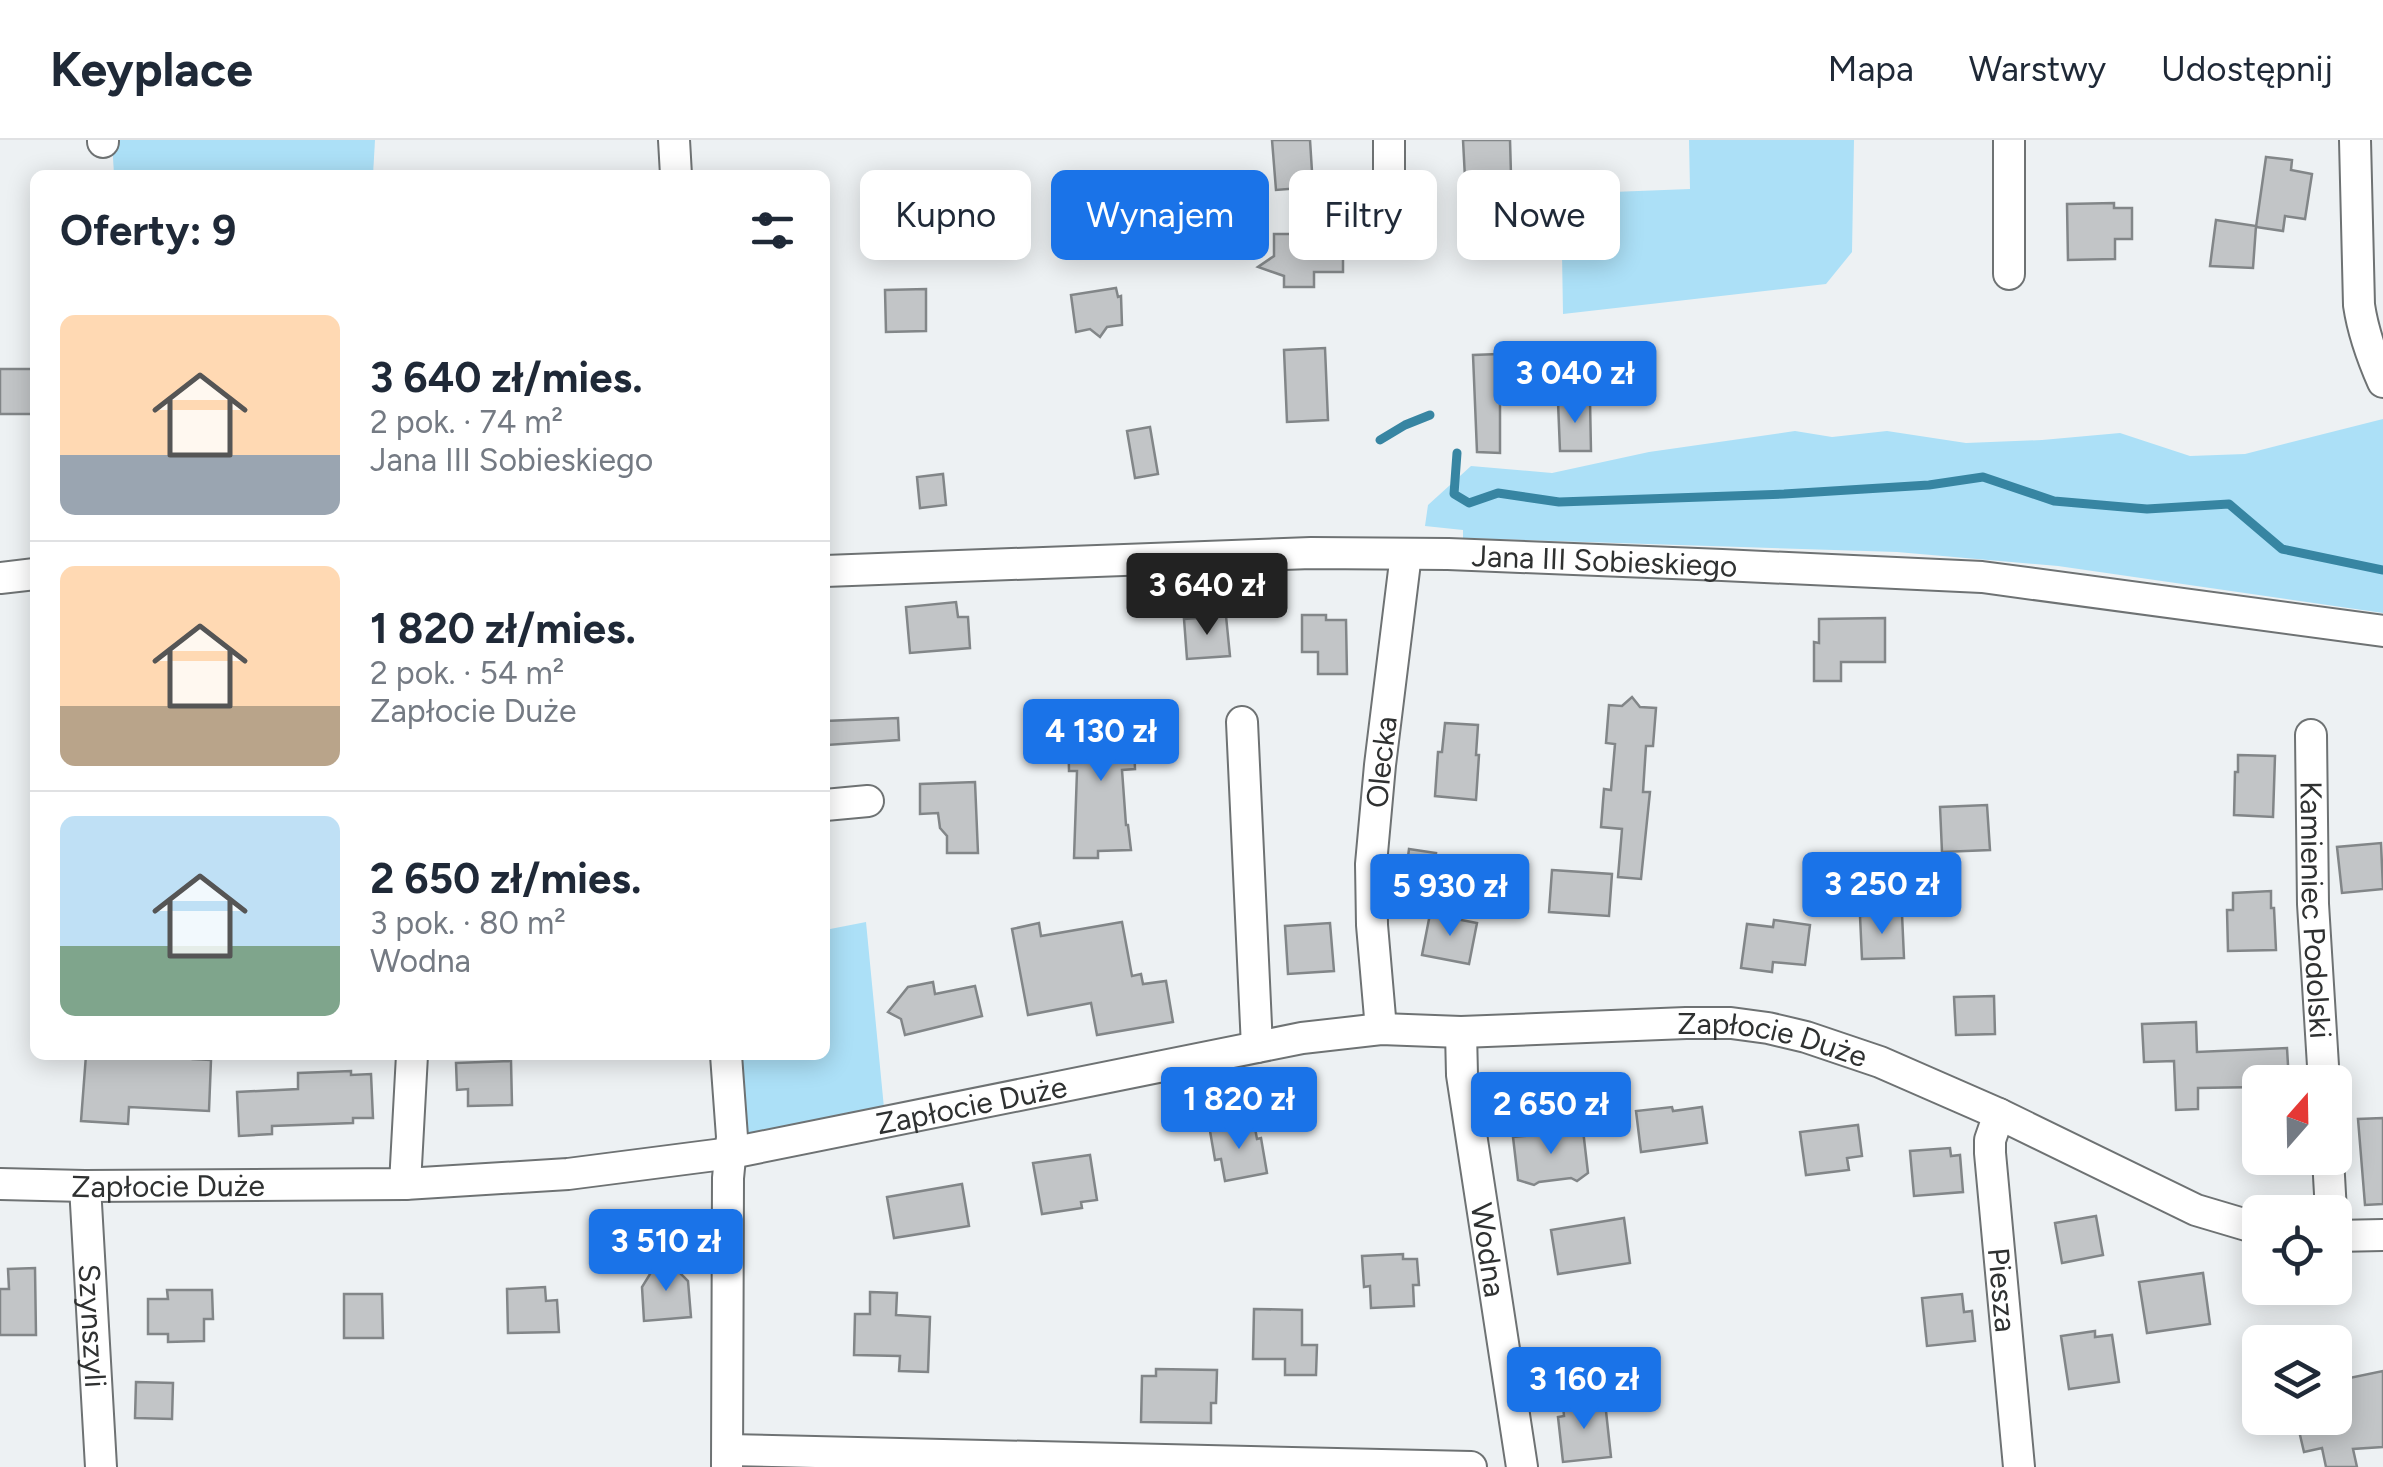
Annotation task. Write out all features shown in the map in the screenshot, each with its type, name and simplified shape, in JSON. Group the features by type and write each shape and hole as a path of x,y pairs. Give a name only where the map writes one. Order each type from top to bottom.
{"street":[{"path":"674,140 676,170"},
{"path":"1389,140 1389,170"},
{"path":"2009,140 2009,274"},
{"path":"2355,140 2359,305 2370,352 2383,382"},
{"name":"Jana III Sobieskiego","path":"830,571 1311,553 1722,564 1982,577 2383,631"},
{"name":"Olecka","path":"1382,1029 1372,925 1371,864 1406,554"},
{"path":"0,578 30,575"},
{"path":"1242,722 1257,1047"},
{"name":"Kamieniec Podolski","path":"2311,735 2313,904 2323,1065"},
{"path":"830,806 868,802"},
{"name":"Zapłocie Duże","path":"0,1184 406,1184 568,1174 731,1153 1302,1038 1382,1029 1461,1032 1686,1023 1768,1028 1880,1062 1999,1114 2196,1210 2242,1224"},
{"name":"Wodna","path":"1461,1032 1462,1075 1522,1467"},
{"path":"406,1184 412,1060"},
{"path":"726,1060 732,1138 728,1178 727,1459 1471,1467"},
{"name":"Piesza","path":"1999,1114 1990,1153 2018,1467"},
{"name":"Szynszyli","path":"84,1186 101,1467"},
{"path":"2352,1236 2383,1235"}],"shaded area":[{"path":"112,140 375,140 373,170 114,170"},
{"path":"1689,140 1854,140 1852,252 1826,284 1563,314 1562,260 1620,260 1620,192 1690,189"},
{"path":"2383,419 2383,613 2058,566 1897,552 1463,538 1463,530 1425,526 1428,505 1471,466 1552,473 1649,452 1795,431 1832,437 1887,431 1966,443 2120,433 2190,456 2245,454"},
{"path":"866,922 884,1108 752,1135 744,1132 734,1060 830,1060 830,929"}],"building":[{"path":"1272,140 1310,140 1312,170 1289,170 1289,189 1276,190"},
{"path":"1463,140 1510,140 1511,170 1465,170"},
{"path":"2266,157 2292,160 2291,170 2312,174 2305,219 2285,216 2283,231 2256,227"},
{"path":"2114,203 2114,208 2132,208 2132,239 2115,239 2115,259 2068,260 2067,204"},
{"path":"2216,220 2256,226 2253,268 2210,266"},
{"path":"1274,234 1289,234 1289,260 1343,260 1343,272 1314,272 1314,287 1284,287 1284,276 1258,267 1274,256"},
{"path":"1116,288 1118,297 1121,296 1122,325 1107,327 1100,337 1090,329 1076,332 1071,295"},
{"path":"926,289 926,331 886,332 885,290"},
{"path":"1325,348 1328,420 1287,422 1284,350"},
{"path":"1550,352 1552,391 1500,394 1500,453 1477,452 1473,355"},
{"path":"0,369 30,369 30,414 0,414"},
{"path":"1590,401 1591,451 1560,451 1558,402"},
{"path":"1150,427 1158,474 1135,478 1127,431"},
{"path":"943,474 946,505 920,508 917,477"},
{"path":"956,602 958,617 968,617 970,648 910,653 906,607"},
{"path":"1302,615 1346,620 1347,674 1318,674 1318,652 1302,652"},
{"path":"1226,616 1230,656 1187,659 1184,619"},
{"path":"1885,618 1885,662 1841,662 1841,681 1814,681 1814,642 1819,643 1819,619"},
{"path":"1632,697 1640,707 1656,708 1653,746 1646,746 1643,792 1650,792 1641,879 1618,877 1622,829 1601,827 1604,789 1611,790 1615,744 1606,743 1609,705 1622,706"},
{"path":"898,718 899,740 830,745 830,721"},
{"path":"1133,720 1135,769 1122,770 1131,850 1098,851 1098,858 1074,858 1077,771 1069,771 1068,722"},
{"path":"1445,723 1478,725 1476,800 1435,796"},
{"path":"2238,755 2275,756 2273,817 2234,815"},
{"path":"975,782 978,853 947,853 947,836 940,828 938,813 920,814 920,784"},
{"path":"1987,805 1990,850 1942,852 1940,807"},
{"path":"2381,843 2383,889 2342,893 2337,847"},
{"path":"1409,849 1436,853 1432,883 1405,880"},
{"path":"1552,870 1612,874 1609,916 1549,912"},
{"path":"2271,891 2276,950 2228,951 2227,910 2233,910 2233,893"},
{"path":"1430,914 1477,923 1469,964 1422,955"},
{"path":"1902,914 1904,958 1862,959 1860,916"},
{"path":"1774,920 1810,925 1805,965 1773,962 1772,972 1741,968 1747,924 1773,927"},
{"path":"1122,922 1132,976 1141,974 1143,984 1166,981 1173,1022 1097,1035 1091,1003 1028,1015 1012,929 1039,923 1041,936"},
{"path":"1330,923 1334,971 1288,974 1285,926"},
{"path":"933,982 935,994 975,986 982,1016 905,1035 901,1019 888,1012 908,987"},
{"path":"1994,996 1995,1034 1956,1035 1954,997"},
{"path":"2196,1022 2197,1052 2287,1048 2288,1065 2242,1065 2242,1087 2198,1088 2198,1109 2176,1110 2174,1061 2144,1062 2142,1024"},
{"path":"86,1060 211,1060 209,1111 129,1107 128,1124 81,1121"},
{"path":"511,1061 512,1105 468,1106 468,1089 457,1090 456,1063"},
{"path":"351,1071 351,1075 371,1074 373,1118 353,1118 353,1123 272,1126 272,1134 239,1136 237,1092 298,1089 298,1073"},
{"path":"1672,1107 1673,1111 1702,1107 1707,1143 1641,1152 1636,1111"},
{"path":"2383,1118 2383,1204 2365,1205 2358,1119"},
{"path":"1254,1123 1257,1139 1261,1138 1267,1173 1225,1181 1221,1159 1215,1160 1210,1131"},
{"path":"1858,1125 1862,1156 1847,1158 1849,1170 1806,1175 1800,1132"},
{"path":"1583,1130 1588,1173 1577,1181 1571,1178 1534,1185 1518,1180 1513,1137"},
{"path":"1950,1148 1951,1156 1960,1155 1963,1192 1914,1196 1910,1151"},
{"path":"1090,1155 1097,1200 1081,1202 1082,1208 1042,1214 1033,1163"},
{"path":"962,1184 969,1226 894,1238 887,1197"},
{"path":"2096,1216 2103,1255 2062,1263 2055,1223"},
{"path":"1624,1218 1630,1263 1558,1274 1551,1230"},
{"path":"1403,1254 1403,1259 1417,1259 1419,1285 1413,1285 1414,1306 1371,1308 1370,1286 1364,1287 1362,1256"},
{"path":"660,1263 671,1264 688,1281 691,1317 644,1321 642,1287"},
{"path":"35,1268 36,1335 0,1335 0,1289 9,1289 8,1269"},
{"path":"2203,1273 2210,1324 2147,1333 2139,1282"},
{"path":"545,1287 546,1301 557,1300 559,1332 508,1333 507,1289"},
{"path":"167,1290 212,1290 213,1319 204,1319 204,1341 168,1342 168,1334 148,1334 148,1299 168,1299"},
{"path":"870,1292 897,1293 896,1315 930,1317 928,1372 899,1371 900,1356 854,1355 855,1314 870,1314"},
{"path":"344,1294 382,1294 383,1338 344,1338"},
{"path":"1962,1294 1964,1312 1972,1311 1975,1341 1927,1346 1922,1298"},
{"path":"1254,1309 1302,1310 1302,1345 1317,1345 1316,1375 1285,1375 1285,1359 1253,1359"},
{"path":"2095,1331 2095,1337 2112,1335 2119,1382 2069,1389 2061,1336"},
{"path":"1156,1369 1217,1370 1211,1423 1141,1422 1142,1376 1156,1376"},
{"path":"2383,1371 2383,1447 2353,1449 2357,1467 2326,1467 2322,1448 2304,1452 2300,1435 2352,1435 2352,1377"},
{"path":"136,1382 173,1383 172,1419 135,1418"},
{"path":"1605,1402 1611,1457 1563,1462 1558,1417 1564,1416 1563,1406"}],"waterway":[{"path":"1380,440 1430,415"},
{"path":"1457,453 1454,494 1469,503 1498,493 1559,502 1784,494 1929,485 1983,477 2054,501 2147,509 2229,504 2282,549 2383,570"}]}
